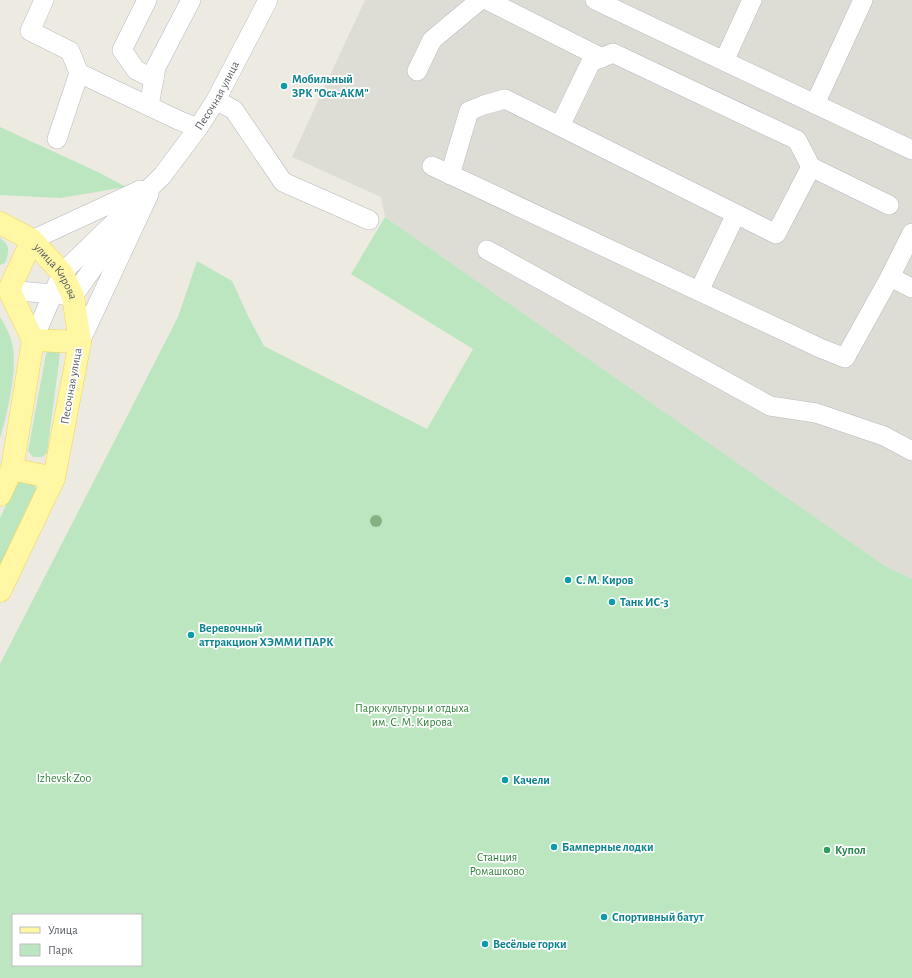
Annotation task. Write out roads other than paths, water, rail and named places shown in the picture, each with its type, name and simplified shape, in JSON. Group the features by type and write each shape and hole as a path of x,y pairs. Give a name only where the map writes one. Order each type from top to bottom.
{"main road":[{"name":"улица Кирова","path":"0,223 32,240 62,273 63,295 80,342"},
{"path":"32,240 5,288 33,340 80,342"},
{"name":"Песочная улица","path":"0,495 12,469 33,340"},
{"name":"Песочная улица","path":"0,591 54,478 80,342"},
{"path":"12,469 54,478"}],"street":[{"path":"44,0 30,32 70,50 79,73 57,139"},
{"path":"147,0 122,50 136,70 154,79"},
{"path":"149,106 156,67 191,0"},
{"name":"Песочная улица","path":"33,340 63,295 173,163 198,128 216,100 268,0"},
{"path":"417,70 432,40 480,0"},
{"path":"487,0 602,58"},
{"path":"595,0 912,150"},
{"path":"724,61 752,0"},
{"path":"815,104 863,0"},
{"path":"560,126 591,62 613,53 795,139 811,167 889,205"},
{"path":"79,73 198,128"},
{"path":"450,175 469,112 484,105 505,99 776,234 811,167"},
{"path":"216,100 234,110 284,182 369,220"},
{"path":"432,166 820,348 845,358 890,278 912,233"},
{"name":"Песочная улица","path":"32,240 154,184"},
{"name":"Песочная улица","path":"62,273 154,184"},
{"name":"Песочная улица","path":"80,342 154,184"},
{"path":"699,291 736,214"},
{"path":"487,250 770,406 816,413 884,436 912,451"},
{"path":"890,278 912,288"},
{"path":"5,288 63,295"}],"place":[{"name":"Мобильный ЗРК \"Оса-АКМ\"","path":"284,86"},
{"name":"С. М. Киров","path":"568,580"},
{"name":"Танк ИС-3","path":"612,602"},
{"name":"Веревочный аттракцион ХЭММИ ПАРК","path":"191,635"},
{"name":"Качели","path":"505,780"},
{"name":"Бамперные лодки","path":"554,847"},
{"name":"Купол","path":"827,850"},
{"name":"Спортивный батут","path":"604,917"},
{"name":"Весёлые горки","path":"485,944"}],"park label":[{"name":"Парк культуры и отдыха им. С. М. Кирова","path":"412,715"},
{"name":"Izhevsk Zoo","path":"64,778"},
{"name":"Станция Ромашково","path":"497,864"}]}
